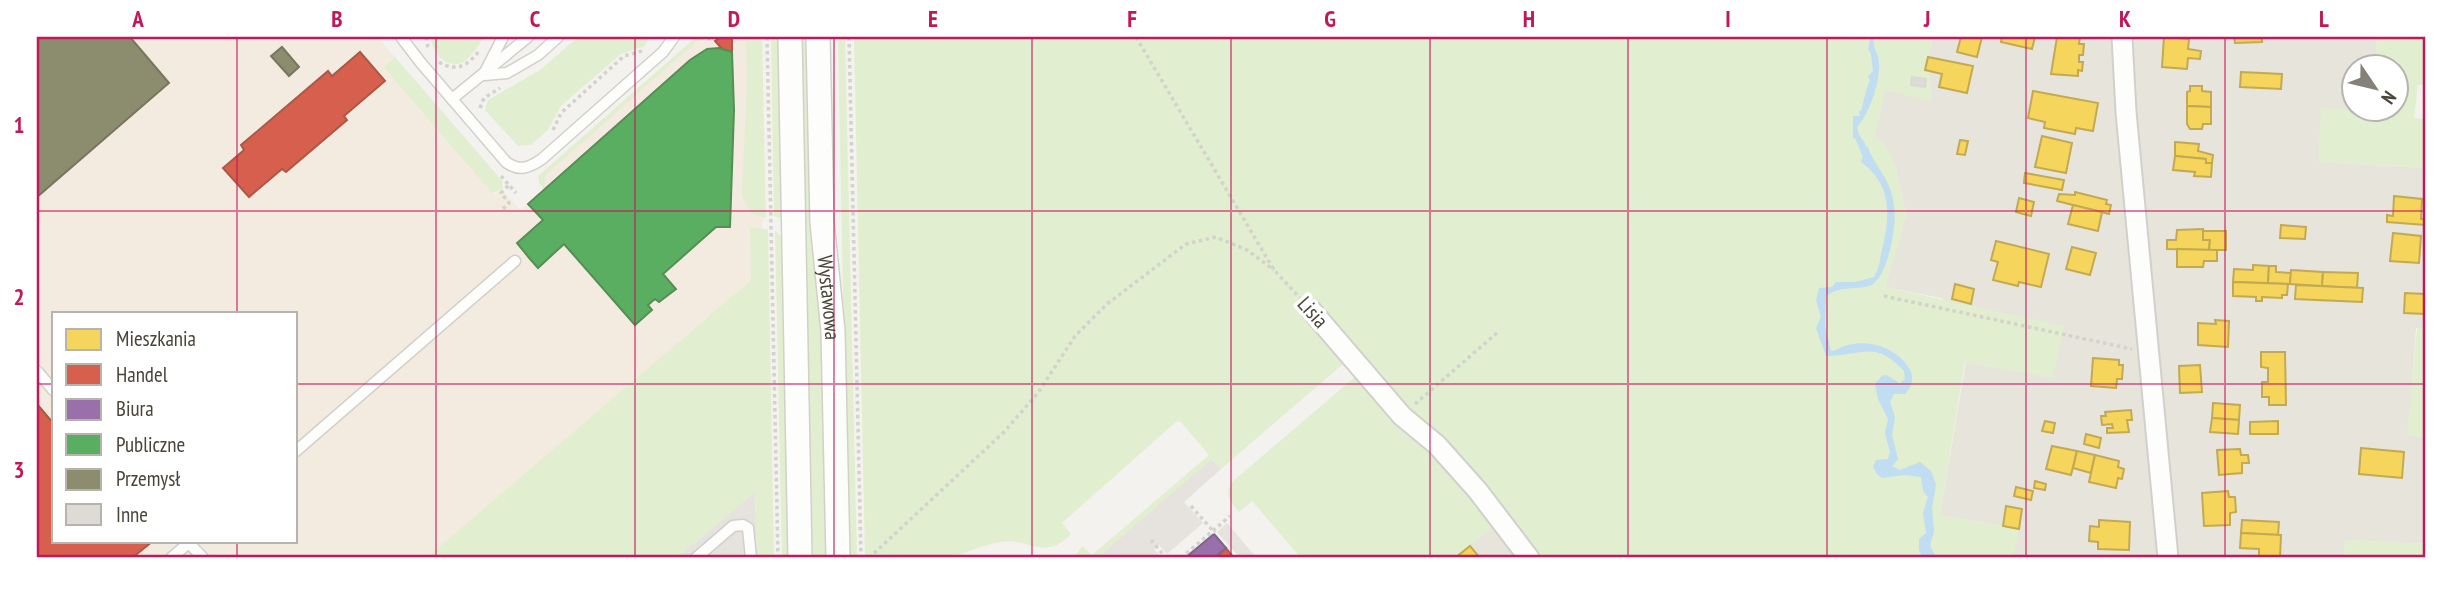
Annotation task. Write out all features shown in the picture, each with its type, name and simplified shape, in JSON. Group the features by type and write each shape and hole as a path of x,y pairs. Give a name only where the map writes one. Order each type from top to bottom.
{"street":[{"name":"Wystawowa","path":"790,37 800,558"},
{"name":"Wystawowa","path":"818,37 822,222 833,331 838,558"},
{"path":"2122,37 2126,112 2168,558"},
{"name":"Lisia","path":"1311,310 1402,416 1437,445 1478,491 1529,558"}],"lane":[{"path":"401,37 506,162 519,169 542,159 663,52 674,37"},
{"path":"484,75 503,37"},
{"path":"452,99 528,37"},
{"path":"484,75 507,73 538,55 558,37"},
{"path":"298,448 515,261"},
{"path":"37,371 52,389"},
{"path":"696,558 733,526 743,525 748,528 751,558"},
{"path":"171,558 188,542"},
{"path":"190,542 203,558"}],"path":[{"path":"426,37 426,45 432,55"},
{"path":"767,37 778,558"},
{"path":"849,37 861,558"},
{"name":"Lisia","path":"1136,37 1275,270 1311,310"},
{"path":"436,60 450,67 461,66 473,59 485,44"},
{"path":"551,134 561,113 624,57 644,51"},
{"path":"503,209 509,203 501,193 509,185"},
{"path":"869,558 1003,433 1038,393 1075,337 1107,304 1186,244 1216,237 1247,250 1275,270"},
{"path":"1884,296 2148,352"},
{"path":"1402,416 1498,332"},
{"path":"1191,506 1214,532"},
{"path":"1181,558 1230,516"},
{"path":"1151,540 1166,558"}],"shaded area":[{"path":"37,37 378,37 395,57 384,65 393,78 494,195 501,189 520,210 543,191 546,175 696,42 703,42 709,37 747,37 747,83 758,217 763,218 762,229 750,229 751,280 426,558 37,558"},
{"path":"1933,37 2377,38 2376,52 2340,52 2340,122 2361,122 2319,162 2425,168 2425,328 2416,328 2408,435 2425,437 2425,544 2345,540 2344,558 2013,558 2018,529 1940,515 1966,362 2052,377 1941,298 1885,287 1906,215 1895,165 1874,138 1885,90 1931,100 1928,57"},
{"path":"1212,459 1221,469 1184,502 1203,523 1167,554 1159,545 1154,549 1162,558 1097,558"},
{"path":"755,492 757,558 677,558"},
{"path":"1227,523 1254,555 1251,558 1240,558 1217,532"},
{"path":"1495,525 1522,558 1454,558"}],"green space":[{"path":"431,37 484,37 469,58 453,64 447,63 438,55"},
{"path":"578,37 649,37 645,46 621,54 561,106 548,130 531,145 518,146 485,110 488,100 540,70"},
{"path":"696,37 705,40 696,42 546,175 544,190 538,176"},
{"path":"746,37 762,37 766,218 749,210 742,192 747,83"},
{"path":"771,37 779,37 780,218 774,216"},
{"path":"801,37 807,37 811,229 822,332 827,558 812,558"},
{"path":"838,37 845,37 857,558 848,558"},
{"path":"854,37 1933,37 1928,57 1931,101 1885,90 1874,138 1883,141 1895,165 1906,215 1885,287 2064,326 2053,378 1965,362 1940,515 2019,529 2013,558 1536,558 1495,525 1454,558 1301,558 1252,501 1239,512 1228,491 1232,482 1355,377 1343,364 1221,469 1213,459 1097,558 1074,558 1082,546 1092,555 1209,455 1180,421 1062,523 1071,534 1053,546 1045,548 1010,541 938,559 865,558"},
{"path":"2425,37 2425,85 2418,85 2414,118 2425,119 2425,168 2318,162 2321,108 2340,110 2340,122 2410,122 2410,52 2376,52 2377,38"},
{"path":"395,57 498,176 503,189 492,193 393,78 384,66"},
{"path":"750,228 768,229 774,558 757,558 755,492 677,558 426,558 751,280"},
{"path":"775,230 783,238 790,558 782,558"},
{"path":"2417,328 2425,328 2425,437 2407,435"},
{"path":"2345,540 2425,544 2425,558 2344,558"}],"water":[{"path":"1871,37 1874,37 1879,74 1871,104 1857,127 1865,146 1889,185 1894,203 1894,231 1882,273 1873,284 1839,290 1826,296 1825,327 1831,351 1859,343 1878,346 1896,354 1911,371 1912,382 1905,394 1894,394 1890,402 1895,417 1892,435 1898,459 1892,466 1900,470 1920,462 1931,471 1936,485 1932,508 1934,531 1930,546 1937,558 1923,558 1919,550 1919,539 1926,533 1923,513 1928,497 1923,491 1921,477 1904,475 1882,478 1873,467 1876,460 1888,459 1890,452 1885,433 1888,419 1878,399 1875,384 1886,375 1899,384 1905,379 1904,371 1894,361 1876,352 1826,356 1816,328 1821,317 1816,300 1819,288 1832,287 1836,282 1855,282 1874,277 1885,238 1887,214 1884,191 1879,181 1861,162 1863,157 1855,138 1853,139 1853,116 1860,116 1859,111 1862,110 1870,80 1868,76 1873,71 1868,48"}],"building: Mieszkania":[{"path":"1961,37 1982,37 1977,57 1957,52"},
{"path":"2002,37 2035,37 2032,49 2001,42"},
{"path":"2057,37 2080,37 2079,44 2084,44 2083,55 2079,55 2079,62 2083,62 2082,71 2078,70 2078,76 2051,74"},
{"path":"2164,37 2189,39 2188,49 2201,51 2200,59 2188,58 2187,69 2162,67"},
{"path":"2234,37 2262,37 2262,42 2235,43"},
{"path":"1928,57 1973,66 1967,93 1939,87 1942,74 1925,70"},
{"path":"2241,72 2282,74 2281,89 2240,87"},
{"path":"2190,86 2202,86 2202,91 2211,92 2211,107 2187,106"},
{"path":"2033,91 2098,103 2093,131 2076,128 2075,134 2044,128 2045,122 2028,118"},
{"path":"2187,106 2211,107 2211,124 2203,124 2202,129 2190,129 2187,124"},
{"path":"2042,136 2072,143 2066,173 2035,167"},
{"path":"1960,140 1968,141 1965,155 1957,154"},
{"path":"2175,142 2199,144 2198,151 2213,155 2212,163 2206,163 2206,159 2175,156"},
{"path":"2175,156 2206,159 2206,163 2212,163 2211,177 2173,170"},
{"path":"2025,173 2064,180 2062,190 2024,183"},
{"path":"2075,192 2107,200 2106,204 2111,205 2109,214 2057,201 2059,194 2075,195"},
{"path":"2394,196 2422,199 2421,219 2425,219 2425,225 2387,222 2387,215 2393,216"},
{"path":"2019,198 2034,202 2031,216 2016,212"},
{"path":"2073,205 2102,212 2098,231 2068,224"},
{"path":"2281,225 2306,227 2305,239 2280,238"},
{"path":"2203,229 2203,240 2210,240 2209,250 2167,249 2167,240 2176,240 2177,230"},
{"path":"2203,231 2226,231 2226,250 2209,250 2210,240 2203,240"},
{"path":"2393,233 2421,236 2419,263 2390,261"},
{"path":"1996,241 2049,254 2041,287 2019,282 2018,286 1993,280 1998,262 1991,260"},
{"path":"2072,247 2096,253 2090,275 2066,269"},
{"path":"2177,249 2217,250 2217,261 2204,261 2203,267 2177,267"},
{"path":"2253,265 2269,266 2268,283 2233,282 2234,269 2253,270"},
{"path":"2269,266 2276,266 2276,272 2291,273 2290,284 2268,283"},
{"path":"2291,270 2323,272 2322,286 2290,284"},
{"path":"2323,272 2358,273 2357,288 2322,286"},
{"path":"2233,282 2288,284 2287,295 2282,295 2282,298 2262,297 2262,301 2256,301 2256,297 2233,296"},
{"path":"1955,284 1974,289 1971,304 1952,299"},
{"path":"2296,285 2363,288 2362,302 2295,299"},
{"path":"2405,293 2425,294 2425,314 2404,313"},
{"path":"2215,320 2229,321 2228,347 2198,345 2198,323 2216,324"},
{"path":"2261,352 2285,352 2286,405 2269,405 2269,397 2262,397 2262,382 2268,382 2268,368 2261,367"},
{"path":"2093,358 2119,360 2119,365 2123,365 2122,379 2117,379 2116,388 2091,386"},
{"path":"2200,365 2202,392 2180,393 2179,366"},
{"path":"2213,403 2240,405 2239,420 2212,418"},
{"path":"2131,410 2132,420 2127,420 2129,432 2107,433 2107,428 2113,428 2112,424 2102,425 2101,416 2106,416 2105,412"},
{"path":"2212,418 2239,420 2238,434 2210,432"},
{"path":"2045,421 2055,423 2053,433 2042,431"},
{"path":"2278,421 2278,434 2250,434 2250,422"},
{"path":"2086,434 2101,438 2099,448 2084,444"},
{"path":"2052,446 2077,451 2071,475 2046,469"},
{"path":"2361,448 2404,452 2402,478 2359,474"},
{"path":"2240,449 2241,455 2248,455 2249,463 2242,463 2242,473 2219,475 2217,450"},
{"path":"2077,451 2095,455 2091,473 2073,468"},
{"path":"2095,455 2119,461 2118,467 2124,469 2116,488 2089,482"},
{"path":"2035,481 2046,484 2045,490 2034,488"},
{"path":"2016,487 2033,491 2031,500 2014,496"},
{"path":"2228,491 2229,497 2235,497 2236,512 2230,513 2230,525 2204,526 2202,493"},
{"path":"2006,506 2022,509 2019,529 2003,526"},
{"path":"2099,520 2130,522 2129,550 2098,549 2098,542 2089,541 2090,526 2099,527"},
{"path":"2242,520 2279,522 2278,535 2241,533"},
{"path":"2241,533 2281,535 2280,558 2259,558 2259,549 2240,548"},
{"path":"1470,546 1480,558 1455,558"}],"building: Handel":[{"path":"721,37 732,37 732,52 722,49 715,41"},
{"path":"360,52 385,81 344,116 347,120 286,172 282,169 249,197 223,168 244,150 241,145 328,71 332,76"},
{"path":"37,404 52,422 52,542 152,542 132,558 37,558"},
{"path":"1226,548 1234,558 1214,558"}],"building: Biura":[{"path":"1214,534 1226,548 1214,558 1185,558"}],"building: Publiczne":[{"path":"719,48 732,52 734,110 730,227 716,227 663,274 676,289 659,302 655,299 648,305 652,310 635,325 564,244 538,268 530,259 517,243 543,220 528,204 690,60 707,49"}],"building: Przemysł":[{"path":"37,37 130,37 169,83 37,197"},
{"path":"282,47 299,67 289,76 271,56"}],"building: Inne":[{"path":"1912,77 1926,79 1925,87 1911,85"}]}
